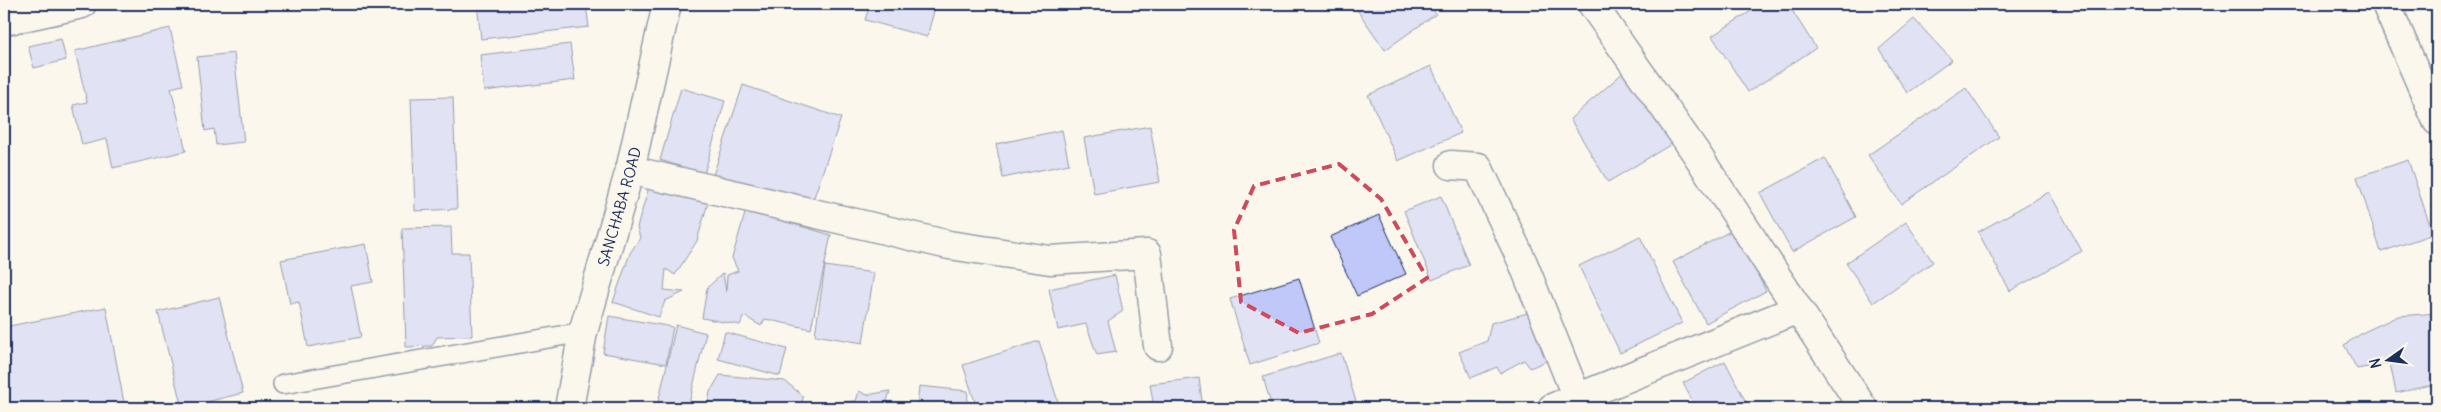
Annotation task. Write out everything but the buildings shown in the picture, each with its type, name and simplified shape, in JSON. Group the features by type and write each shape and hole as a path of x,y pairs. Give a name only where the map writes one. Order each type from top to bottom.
{"street":[{"path":"4,21 82,4"},
{"name":"SANCHABA ROAD","path":"569,408 583,332 630,170 666,4"},
{"path":"1592,4 1696,153 1863,408"},
{"path":"2386,4 2437,121"},
{"path":"1451,165 1478,167 1523,263 1577,398"},
{"path":"630,170 958,246 1050,260 1146,254 1158,346"},
{"path":"1552,408 1798,309"}],"lane":[{"path":"283,384 583,332"}],"highlighted area":[{"path":"1339,164 1381,199 1427,278 1372,314 1299,333 1241,302 1234,230 1254,186"}]}
